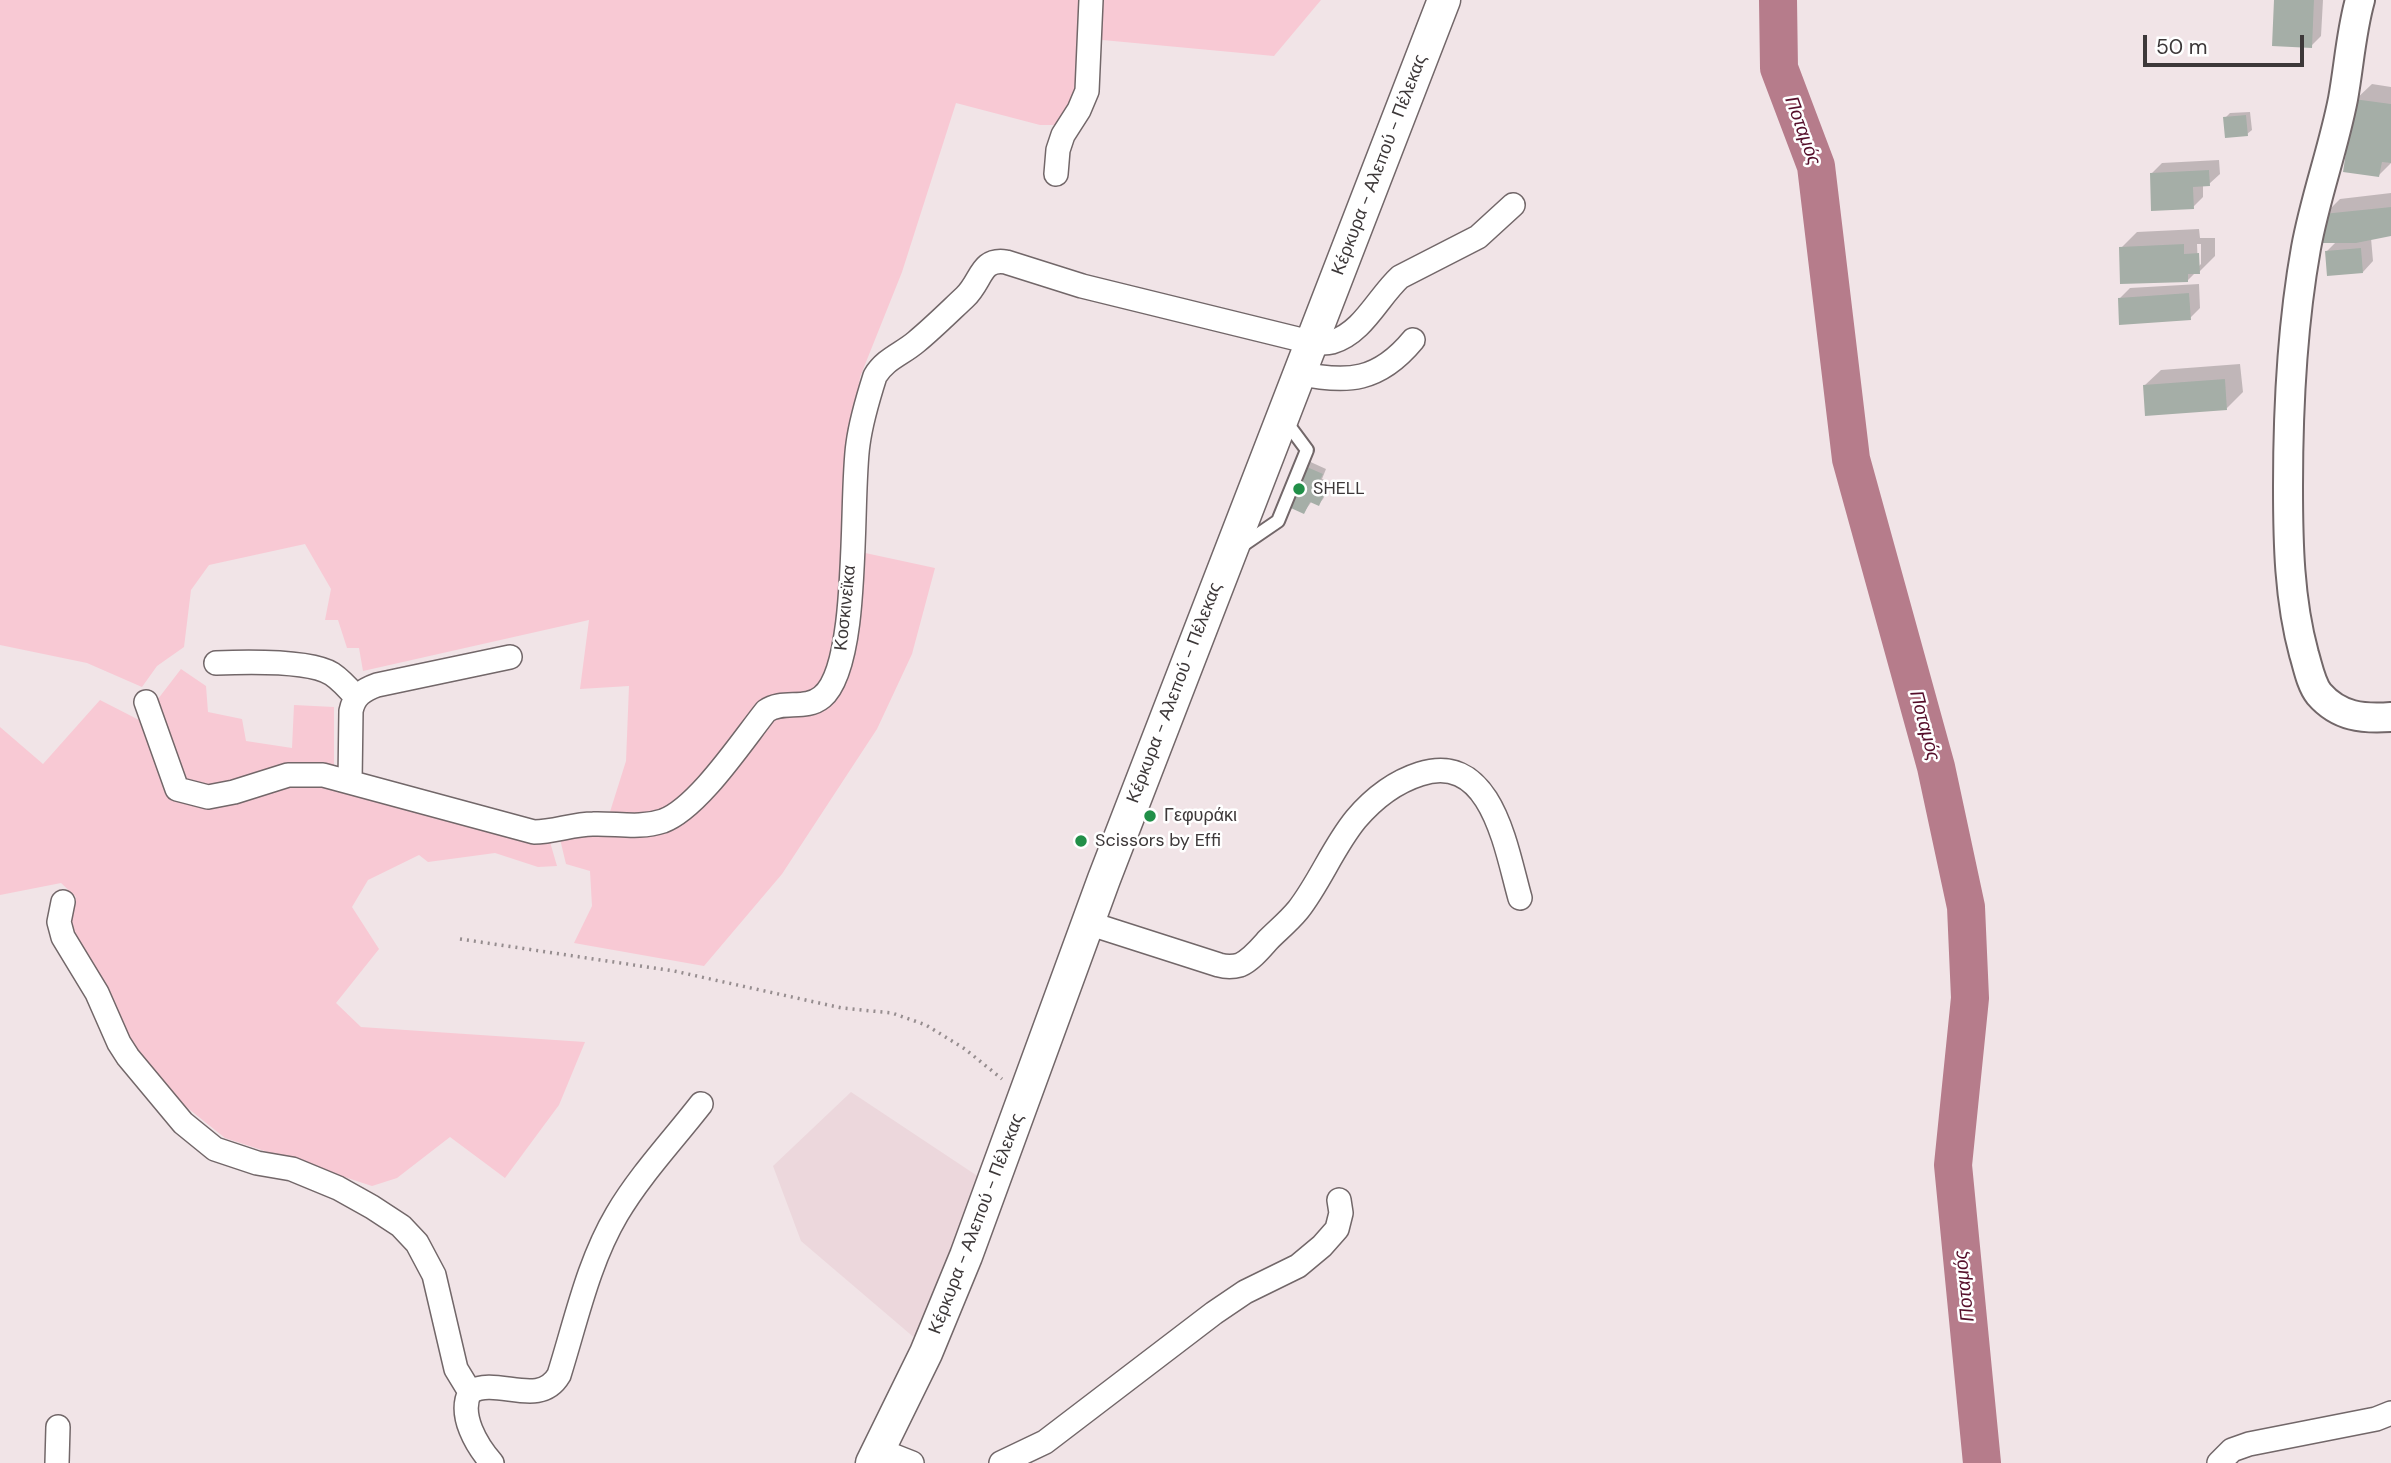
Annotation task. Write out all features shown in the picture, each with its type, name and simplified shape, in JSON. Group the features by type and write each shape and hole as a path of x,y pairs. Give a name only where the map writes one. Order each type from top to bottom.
{"main road":[{"name":"Κέρκυρα - Αλεπού - Πέλεκας","path":"876,1456 918,1373 937,1328 1228,555 1444,0"}],"street":[{"path":"1056,174 1058,150 1063,135 1087,91 1091,0"},
{"path":"2360,0 2336,132 2311,223 2302,272 2288,430 2288,527 2293,604 2304,652 2317,691 2335,708 2349,716 2391,717"},
{"path":"1310,342 1329,343 1349,333 1364,320 1390,286 1401,277 1478,237 1513,205"},
{"name":"Κοσκινεϊκα","path":"146,702 177,789 208,797 288,775 323,775 534,832 551,832 593,824 633,827 663,821 681,810 701,791 766,711 774,706 813,702 823,696 832,683 849,621 858,445 875,376 881,366 915,343 971,290 987,264 995,260 1082,286 1310,342"},
{"path":"1298,373 1331,379 1357,378 1380,369 1395,359 1413,340"},
{"path":"350,782 351,711 356,697 377,685 510,657"},
{"path":"216,663 264,662 317,668 330,673 356,697"},
{"path":"1088,923 1219,965 1240,965 1252,957 1298,910 1356,820 1383,793 1404,779 1429,771 1449,771 1464,776 1479,787 1501,830 1520,898"},
{"path":"63,902 59,922 63,937 97,993 119,1043 167,1107 215,1149 257,1163 292,1169 338,1188 401,1226 417,1243 434,1275 456,1369 470,1392 467,1402 469,1425 479,1447 492,1463"},
{"path":"470,1392 481,1388 540,1390 555,1382 602,1241 618,1212 701,1104"},
{"path":"1001,1463 1045,1442 1245,1292 1298,1266 1337,1229 1339,1200"},
{"path":"2219,1463 2232,1450 2249,1444 2376,1419 2391,1413"},
{"path":"57,1463 58,1427"},
{"path":"876,1456 912,1463"}],"path":[{"path":"460,939 674,971 842,1008 892,1013 926,1025 965,1049 1025,1098"}],"shaded area":[{"path":"0,0 1321,0 1274,56 1081,38 1080,92 1059,125 1040,125 956,103 902,272 860,377 842,548 935,568 912,654 877,729 782,874 704,966 574,943 592,906 590,871 566,864 560,839 603,834 626,761 629,686 580,689 589,620 363,671 359,648 347,648 338,620 325,620 331,589 305,544 209,565 191,590 184,647 157,666 142,687 87,663 0,645"},
{"path":"181,669 206,686 208,712 242,719 246,741 292,748 294,705 334,707 334,785 550,842 557,866 538,867 495,853 428,862 419,855 368,880 352,907 379,949 336,1003 361,1027 585,1042 559,1105 505,1178 450,1137 397,1178 372,1186 225,1138 154,1081 125,1035 65,921 76,897 61,883 0,895 0,727 43,764 100,700 141,721"},
{"path":"851,1092 979,1177 917,1340 801,1241 773,1166"}],"building":[{"path":"2274,0 2314,0 2312,48 2272,46"},
{"path":"2354,99 2391,104 2391,163 2382,162 2379,177 2343,172"},
{"path":"2246,115 2248,136 2225,138 2223,117"},
{"path":"2209,170 2210,186 2193,187 2194,209 2151,211 2150,173"},
{"path":"2391,207 2391,236 2356,243 2322,243 2323,214"},
{"path":"2184,244 2184,254 2199,253 2200,274 2188,274 2188,282 2120,284 2119,247"},
{"path":"2361,248 2363,273 2327,276 2325,251"},
{"path":"2189,293 2191,320 2119,325 2118,298"},
{"path":"2225,379 2227,410 2145,416 2143,385"},
{"path":"1298,463 1323,474 1318,484 1327,488 1319,506 1310,502 1304,514 1280,503"}],"waterway":[{"name":"Ποταμός","path":"1778,0 1779,68 1816,166 1851,459 1936,767 1966,907 1970,998 1953,1165 1982,1463"}],"place":[{"name":"SHELL","path":"1299,489"},
{"name":"Γεφυράκι","path":"1150,816"},
{"name":"Scissors by Effi","path":"1081,841"}]}
